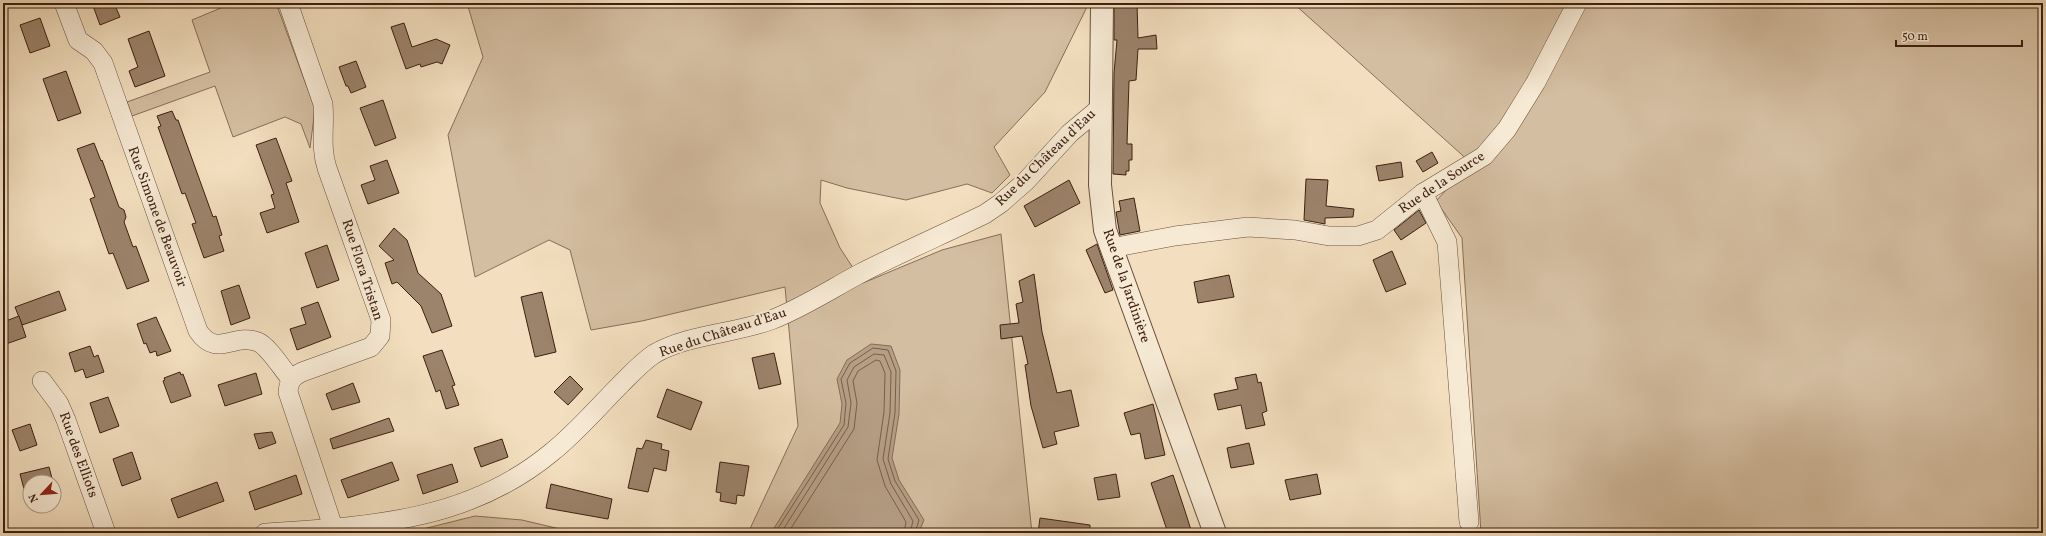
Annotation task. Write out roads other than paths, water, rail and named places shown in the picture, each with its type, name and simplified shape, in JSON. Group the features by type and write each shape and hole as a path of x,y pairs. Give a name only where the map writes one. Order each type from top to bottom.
{"street":[{"name":"Rue Simone de Beauvoir","path":"64,3 78,40 94,50 103,63 198,331 208,342 216,345 240,340 259,342 291,379"},
{"name":"Rue Flora Tristan","path":"288,3 323,104 324,116 322,145 327,168 378,309 381,328 380,336 371,347 302,372 291,379"},
{"name":"Rue de la Jardinière","path":"1102,3 1100,186 1105,230 1215,533"},
{"name":"Rue de la Source","path":"1111,248 1174,236 1248,227 1295,230 1329,236 1358,236 1377,230 1423,193 1484,156 1507,129 1536,82 1577,3"},
{"name":"Rue du Château d'Eau","path":"265,533 334,531 428,515 450,509 519,478 553,452 635,370 654,354 683,343 770,320 797,308 862,273 985,214 1001,203 1026,181 1070,133 1100,108"},
{"path":"1423,193 1447,242 1469,522"},
{"path":"291,379 288,392 334,531"},
{"name":"Rue des Elliots","path":"42,381 58,404 66,420 106,533"}],"water":[{"path":"871,344 891,346 900,370 899,414 892,458 899,480 924,520 919,532 771,533 840,423 842,404 837,379 847,360"}]}
